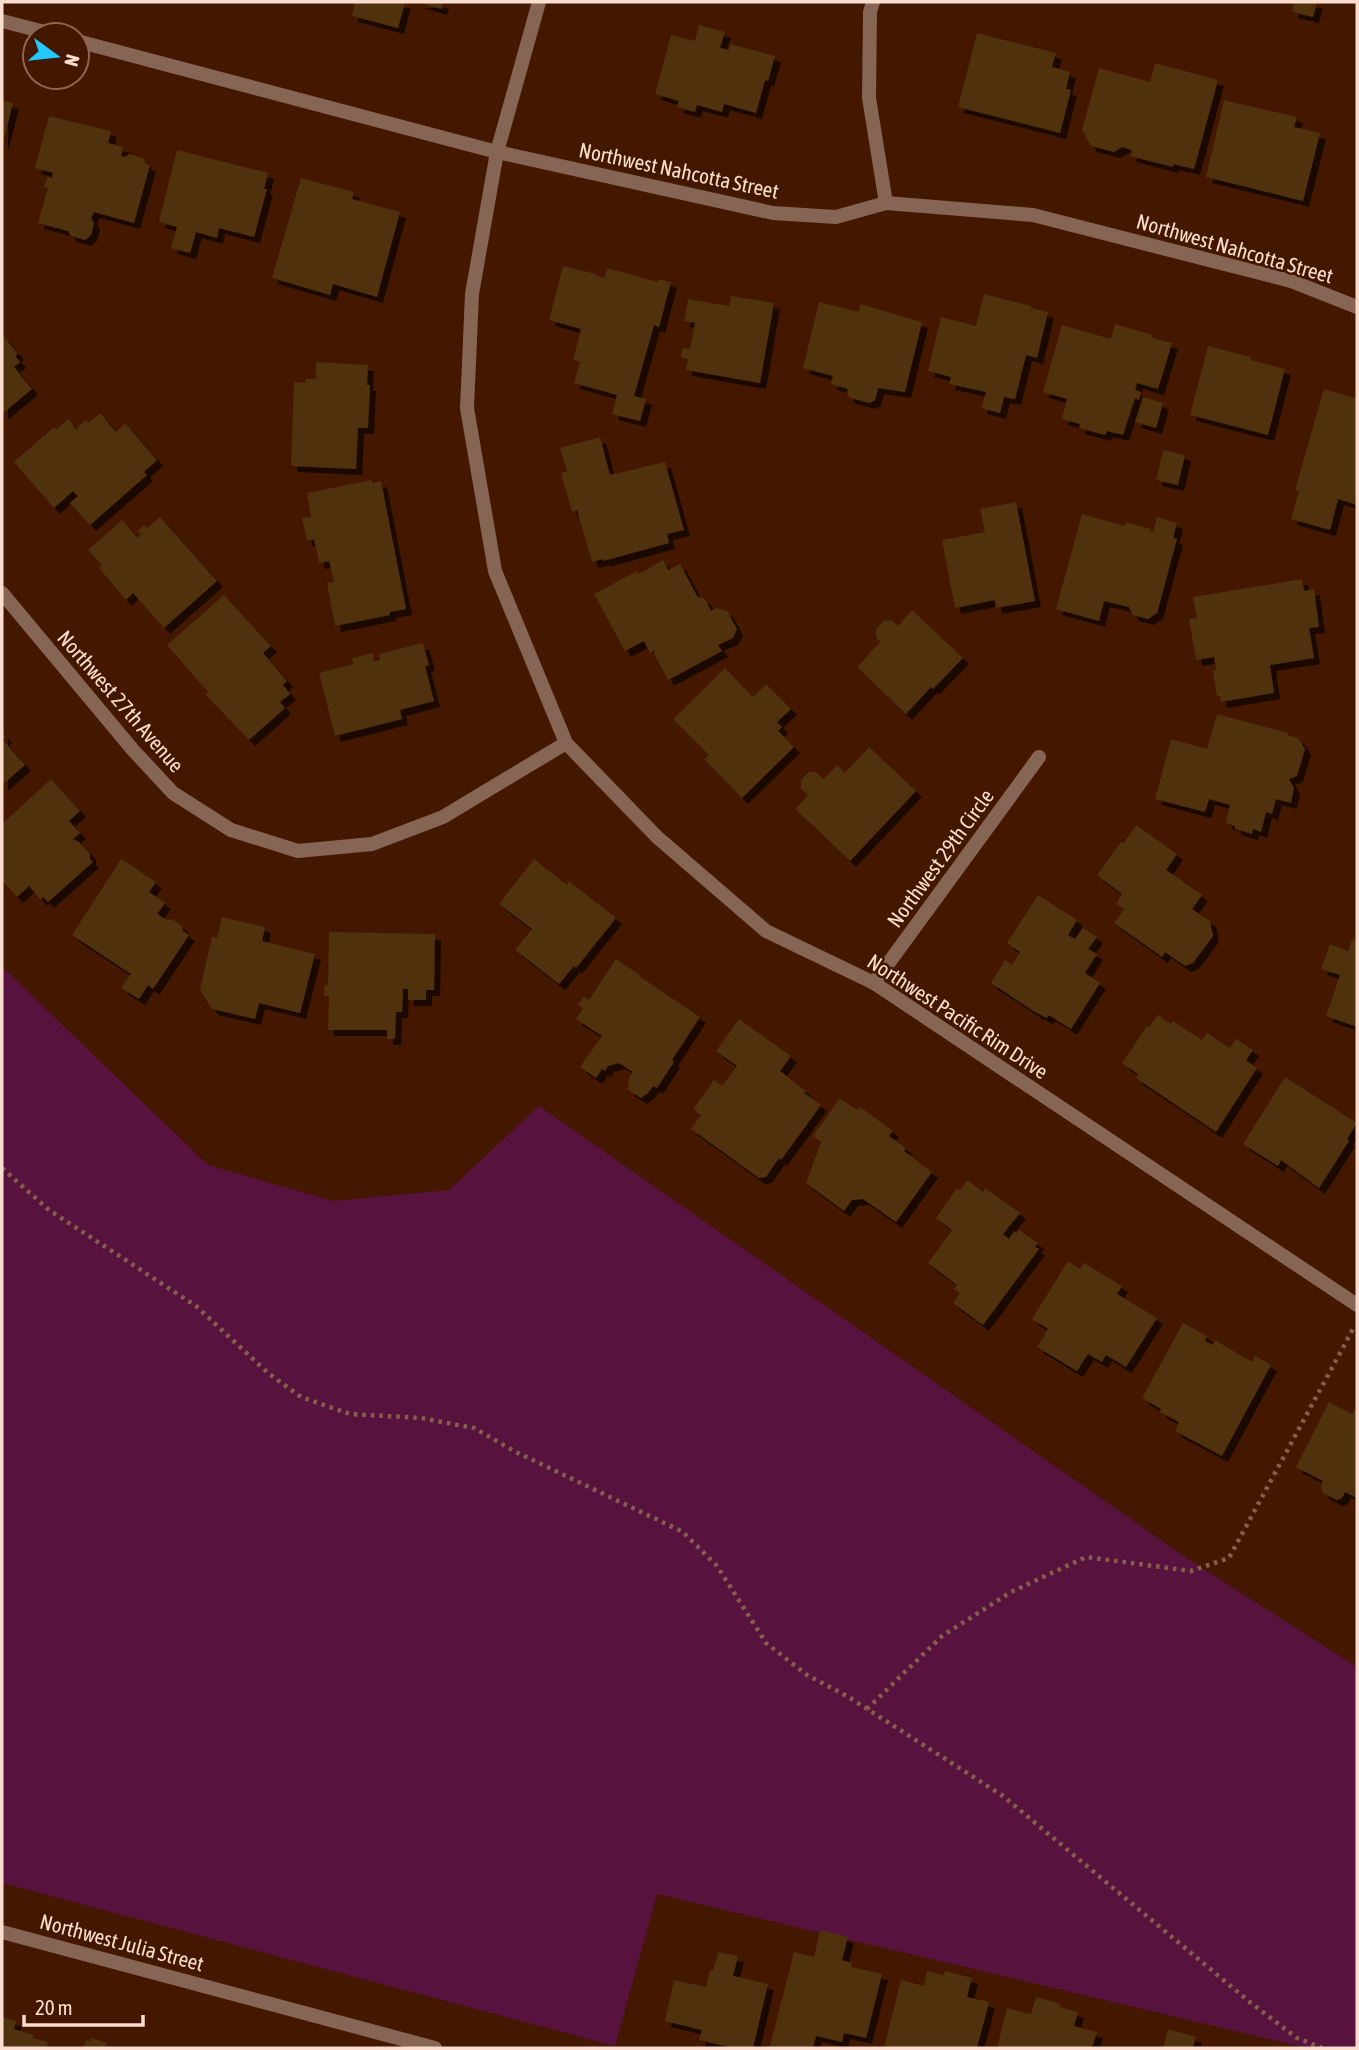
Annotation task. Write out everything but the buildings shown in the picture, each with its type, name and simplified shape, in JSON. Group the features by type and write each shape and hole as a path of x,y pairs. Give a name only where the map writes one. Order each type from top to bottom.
{"street":[{"name":"Northwest Pacific Rim Drive","path":"538,2 497,152 472,294 467,408 495,570 566,743 657,837 766,931 874,983 1357,1305"},
{"path":"873,2 870,12 869,98 886,203"},
{"path":"2,21 21,26"},
{"name":"Northwest Nahcotta Street","path":"91,44 497,152 773,214 836,217 886,203 1032,215 1291,281 1357,307"},
{"name":"Northwest 27th Avenue","path":"2,593 133,750 173,793 231,830 298,851 372,844 443,817 566,743"},
{"name":"Northwest 29th Circle","path":"874,983 1039,757"},
{"name":"Northwest Julia Street","path":"2,1932 435,2048"}],"path":[{"path":"2,1168 49,1210 196,1306 268,1373 301,1397 349,1414 421,1418 474,1427 514,1451 683,1532 717,1566 766,1643 807,1675 867,1709 1003,1796 1251,2003 1297,2038 1322,2048"},
{"path":"867,1709 942,1636 1012,1592 1086,1557 1191,1571 1229,1558 1357,1322"}],"shaded area":[{"path":"2,967 208,1165 333,1201 449,1190 539,1106 1188,1559 1357,1667 1357,2048 1307,2048 657,1894 615,2046 2,1883"}]}
